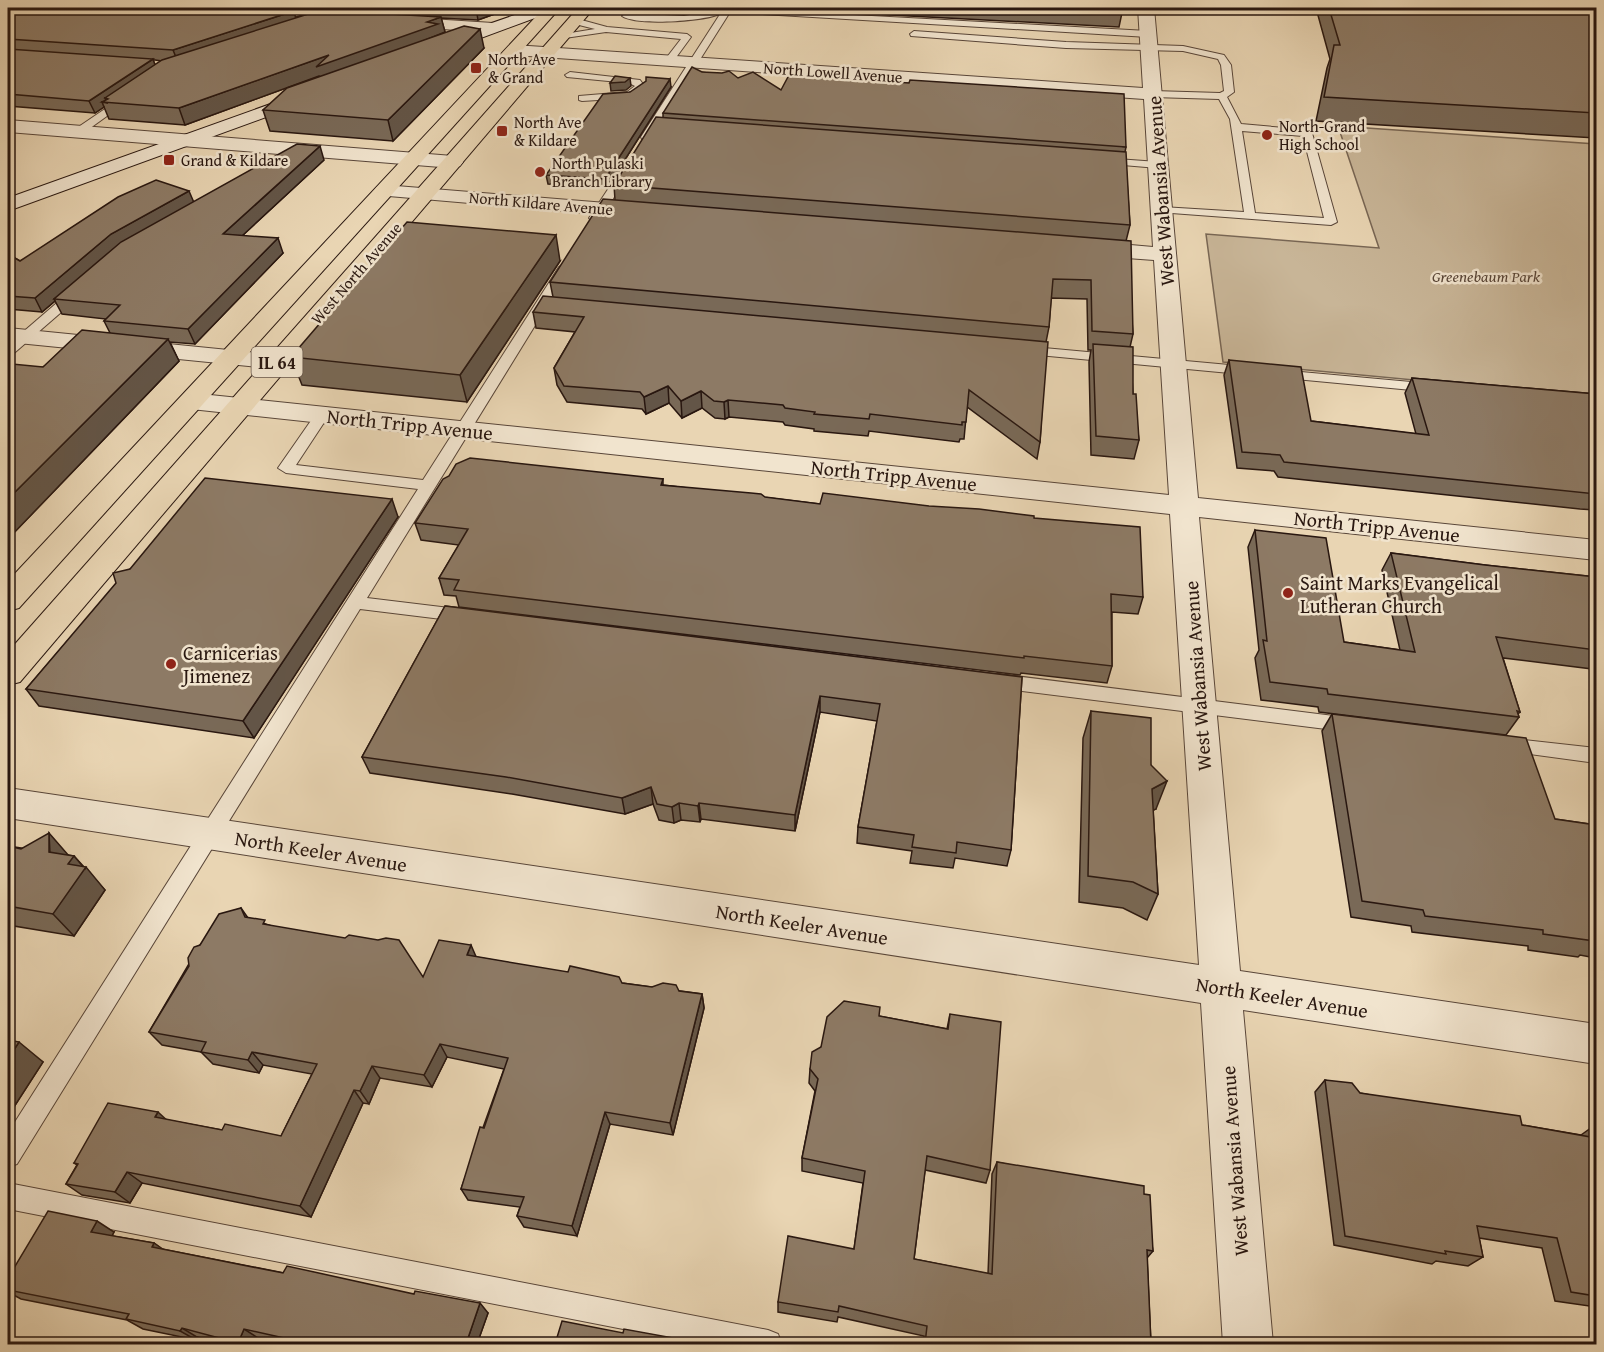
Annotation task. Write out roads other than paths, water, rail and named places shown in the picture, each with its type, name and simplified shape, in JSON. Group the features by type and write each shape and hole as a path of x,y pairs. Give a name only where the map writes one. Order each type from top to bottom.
{"main road":[{"name":"West North Avenue","path":"8,600 514,50 550,8"},
{"name":"West North Avenue","path":"8,673 586,8"}],"street":[{"path":"184,8 493,28"},
{"path":"418,55 550,8"},
{"name":"West Wabansia Avenue","path":"1146,8 1248,1344"},
{"path":"1562,8 1596,9"},
{"name":"North Lowell Avenue","path":"514,50 555,45 693,63 1153,94"},
{"path":"8,206 320,91"},
{"path":"9,127 186,141 296,155 453,162"},
{"name":"North Kildare Avenue","path":"384,191 661,213"},
{"path":"1064,246 1165,254"},
{"path":"13,341 278,362"},
{"name":"North Tripp Avenue","path":"191,401 1596,550"},
{"name":"North Keeler Avenue","path":"8,803 1596,1044"}],"lane":[{"path":"379,20 406,8"},
{"path":"555,45 611,31 632,8"},
{"path":"626,16 691,25 701,22 724,8 1148,40 1210,53 1221,57 1226,65 1229,92 1222,96 1153,94"},
{"path":"587,231 658,128 724,8"},
{"path":"309,25 331,17"},
{"path":"574,21 611,31 687,37 669,61"},
{"path":"914,34 1118,48 1148,40"},
{"path":"570,75 630,80 640,87 630,95 582,98"},
{"path":"78,132 135,93"},
{"path":"1222,96 1233,113 1250,216"},
{"path":"1161,210 1331,222 1307,133 1236,127"},
{"path":"1095,160 1158,165"},
{"path":"8,1155 427,485 546,307 575,250"},
{"path":"13,341 90,280"},
{"path":"1010,349 1443,389"},
{"path":"322,415 286,468 427,485"},
{"path":"355,602 486,618"},
{"path":"986,680 1366,727"},
{"path":"1493,743 1596,756"},
{"path":"8,1196 768,1344"}],"place":[{"name":"North Ave & Grand","path":"476,68"},
{"name":"North Ave & Kildare","path":"502,131"},
{"name":"North-Grand High School","path":"1267,135"},
{"name":"Grand & Kildare","path":"169,160"},
{"name":"North Pulaski Branch Library","path":"540,172"},
{"name":"Saint Marks Evangelical Lutheran Church","path":"1288,593"},
{"name":"Carnicerias Jimenez","path":"171,664"}],"park label":[{"name":"Greenebaum Park","path":"1486,276"}]}
